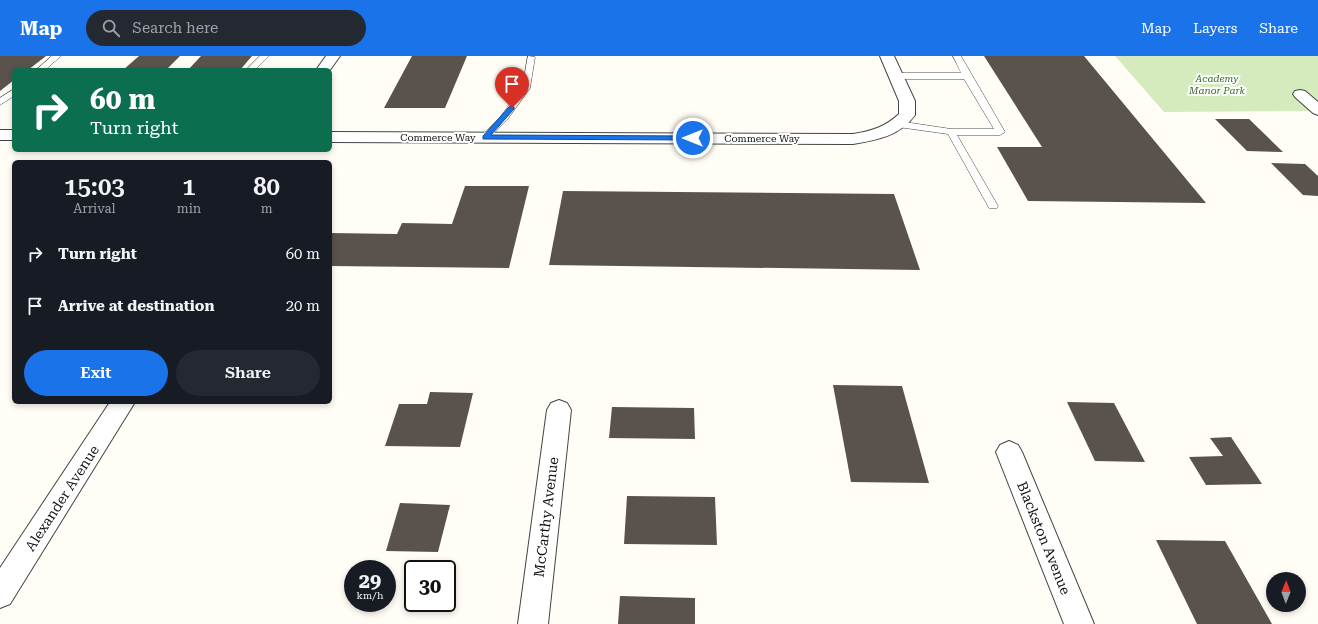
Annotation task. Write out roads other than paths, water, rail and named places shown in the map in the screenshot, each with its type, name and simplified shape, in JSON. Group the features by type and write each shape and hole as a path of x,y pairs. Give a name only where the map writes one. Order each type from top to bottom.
{"street":[{"path":"324,68 333,56"},
{"name":"Commerce Way","path":"332,137 853,139 880,135 898,124 907,115 907,101 887,56"},
{"path":"1300,94 1318,110"},
{"path":"0,135 12,135"},
{"name":"Alexander Avenue","path":"0,594 122,404"},
{"name":"McCarthy Avenue","path":"533,624 559,410"},
{"name":"Blackston Avenue","path":"1009,452 1079,624"}],"lane":[{"path":"42,68 57,56"},
{"path":"252,68 265,56"},
{"path":"898,124 951,132 1000,132 957,56"},
{"path":"485,137 504,118 526,88 531,58"},
{"path":"896,76 967,76"},
{"path":"0,102 12,93"},
{"path":"951,132 992,206"}],"park label":[{"name":"Academy Manor Park","path":"1217,84"}]}
